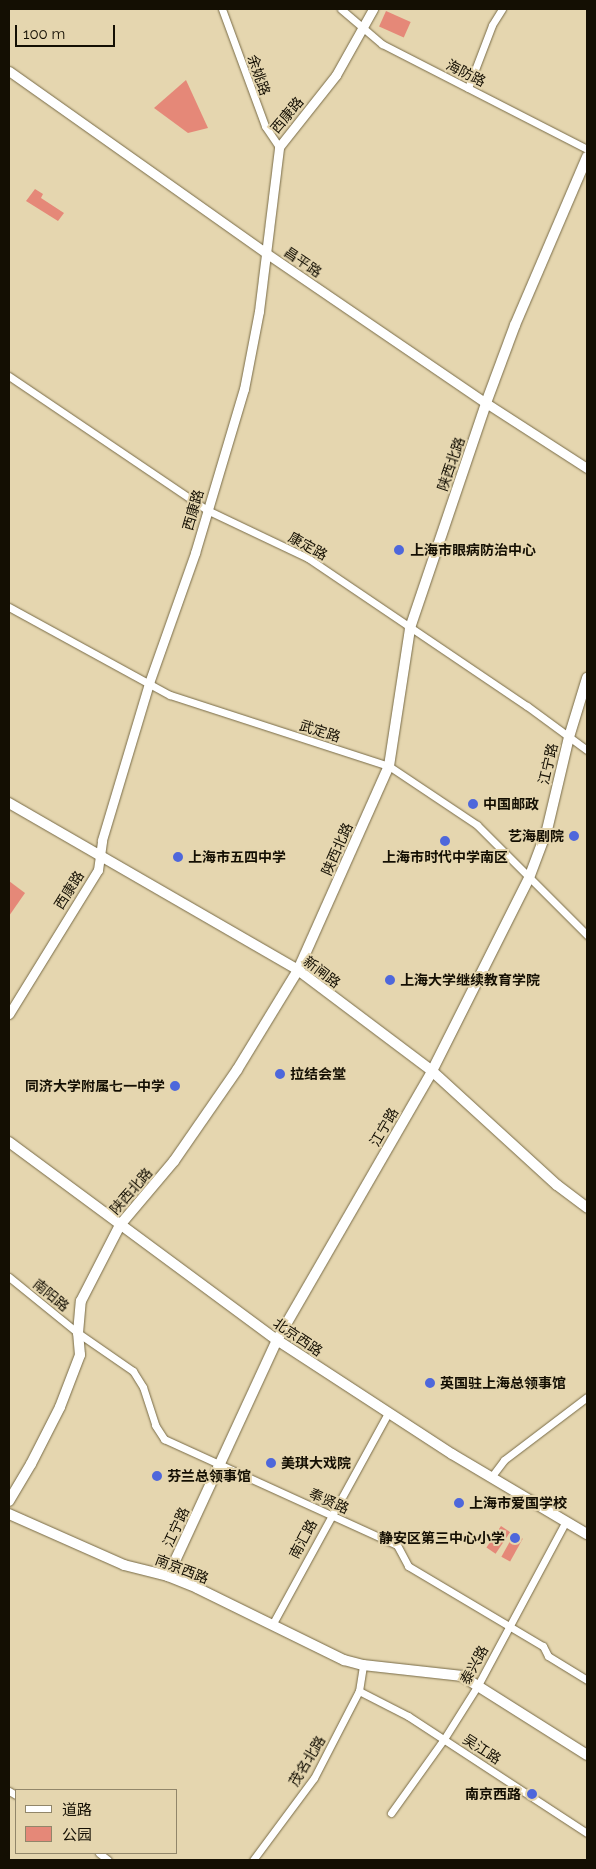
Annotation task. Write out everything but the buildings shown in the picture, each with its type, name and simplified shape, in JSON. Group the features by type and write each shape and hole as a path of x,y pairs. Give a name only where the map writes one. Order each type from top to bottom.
{"main road":[{"name":"陕西北路","path":"9,1501 31,1464 60,1407 80,1355 78,1333 81,1301 120,1225 174,1161 237,1070 298,970 389,766 410,628 514,325 587,157"},
{"name":"江宁路","path":"168,1576 277,1340 432,1071 529,878 547,830 569,737 587,678"},
{"name":"新闸路","path":"9,803 298,970 432,1071 550,1179 586,1204"},
{"name":"北京西路","path":"9,1142 277,1340 388,1413 587,1534"},
{"name":"南京西路","path":"9,1514 124,1564 168,1576 344,1660 363,1664 454,1674 478,1685 587,1755"}],"street":[{"name":"余姚路","path":"222,9 265,126 279,147"},
{"name":"海防路","path":"341,9 382,44 587,149"},
{"name":"西康路","path":"9,1014 98,870 98,855 149,683 195,553 251,358 260,311 279,147 326,90 373,9"},
{"path":"468,88 492,25 502,9"},
{"name":"昌平路","path":"9,71 266,253 587,468"},
{"name":"康定路","path":"9,376 207,510 308,558 587,750"},
{"name":"武定路","path":"9,607 170,695 389,766 477,825 587,936"},
{"name":"南阳路","path":"9,1277 78,1333"},
{"name":"奉贤路","path":"78,1333 133,1371 143,1387 155,1426 164,1439 219,1466 398,1545 408,1566 543,1646 548,1656 587,1680"},
{"path":"492,1476 504,1460 587,1397"},
{"name":"南汇路","path":"272,1625 330,1515 388,1413"},
{"name":"泰兴路","path":"391,1813 444,1739 478,1685 566,1521"},
{"name":"茂名北路","path":"253,1860 314,1778 359,1691 363,1664"},
{"name":"吴江路","path":"359,1691 408,1716 587,1833"}],"green space":[{"path":"386,11 411,22 404,38 379,27"},
{"path":"186,80 208,128 188,133 154,108"},
{"path":"35,189 43,194 41,198 64,213 58,221 26,201"},
{"path":"9,881 25,893 9,916"},
{"path":"501,1526 510,1532 496,1554 486,1548"},
{"path":"514,1534 523,1539 510,1562 501,1557"}],"place":[{"name":"上海市眼病防治中心","path":"399,550"},
{"name":"中国邮政","path":"473,804"},
{"name":"艺海剧院","path":"574,836"},
{"name":"上海市时代中学南区","path":"445,841"},
{"name":"上海市五四中学","path":"178,857"},
{"name":"上海大学继续教育学院","path":"390,980"},
{"name":"拉结会堂","path":"280,1074"},
{"name":"同济大学附属七一中学","path":"175,1086"},
{"name":"英国驻上海总领事馆","path":"430,1383"},
{"name":"美琪大戏院","path":"271,1463"},
{"name":"芬兰总领事馆","path":"157,1476"},
{"name":"上海市爱国学校","path":"459,1503"},
{"name":"静安区第三中心小学","path":"515,1538"},
{"name":"南京西路","path":"532,1794"}]}
